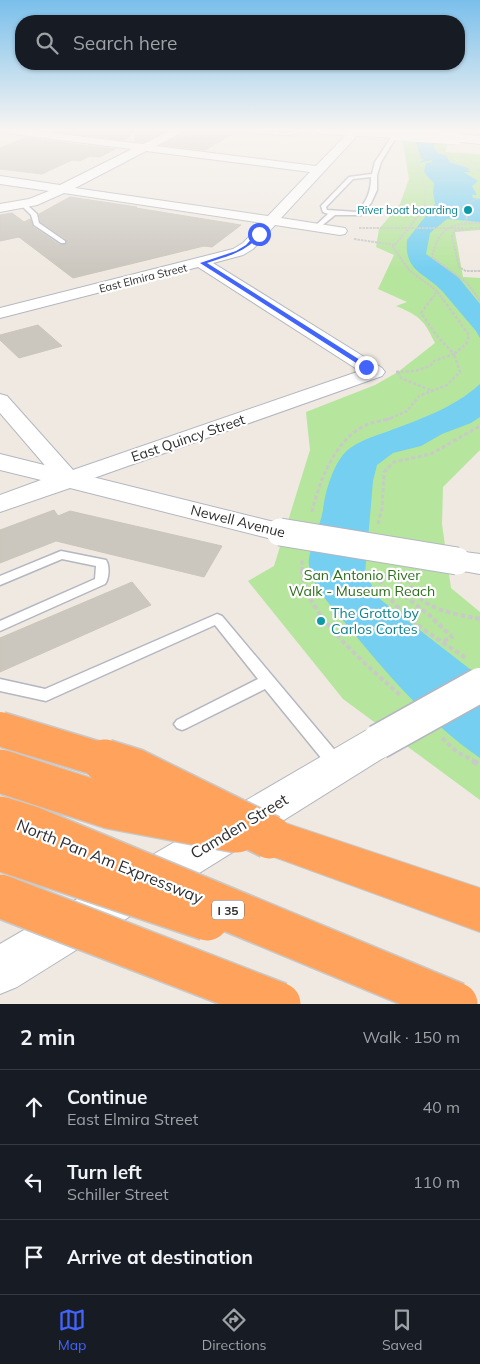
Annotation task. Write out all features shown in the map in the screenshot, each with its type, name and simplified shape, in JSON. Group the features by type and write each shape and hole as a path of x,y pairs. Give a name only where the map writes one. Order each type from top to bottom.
{"highway":[{"path":"0,729 134,770 270,838 480,910"},
{"path":"0,771 110,807 270,838"},
{"name":"North Pan Am Expressway","path":"0,818 32,828 448,1001"},
{"name":"North Pan Am Expressway","path":"0,849 448,1001"},
{"path":"0,897 232,1004"},
{"path":"0,897 279,1004"}],"street":[{"path":"0,208 40,200 86,177"},
{"name":"East Elmira Street","path":"0,313 202,263 238,252 248,246 314,177"},
{"path":"0,180 317,227 344,234"},
{"path":"202,263 375,372"},
{"name":"East Quincy Street","path":"0,504 375,372"},
{"path":"0,400 69,479"},
{"name":"Newell Avenue","path":"0,462 280,532 468,562"},
{"name":"Camden Street","path":"0,970 378,742 480,685"}],"lane":[{"path":"360,177 352,178 323,207 325,211 359,214 368,203 374,190 374,177"},
{"path":"23,204 34,214 36,224 63,242"},
{"path":"317,227 333,213"},
{"path":"0,581 61,555 102,563 101,581 0,626"},
{"path":"0,684 46,695 217,619 338,766"},
{"path":"182,724 267,681"}],"path":[{"path":"375,372 415,371 430,366 434,361 454,354 466,344 469,335 437,291 409,270 393,248 425,208 425,186 422,177"},
{"path":"470,206 472,201 479,198"},
{"path":"466,221 467,215"},
{"path":"480,222 466,221 449,225 434,243 432,257 467,283 480,300"},
{"path":"356,227 480,228"},
{"path":"471,228 455,231 452,236 459,267 466,271 480,272"},
{"path":"344,234 395,245"},
{"path":"311,517 314,499 326,470 351,434 364,426 407,410 415,398 430,390 444,388 453,382 460,372 454,354 437,336 421,313 437,291"},
{"path":"473,291 480,291"},
{"path":"398,372 401,378 430,390"},
{"path":"304,553 302,562 303,582 312,602 338,636 403,699"},
{"path":"443,641 452,637 428,614 402,594 399,585 401,579 408,579 409,588 414,596 438,608 480,618"},
{"path":"436,732 457,752 480,765"}],"green space":[{"name":"San Antonio River Walk - Museum Reach","path":"409,177 480,177 480,230 455,232 463,277 480,278 480,450 443,487 442,524 451,588 480,612 480,800 343,699 248,581 274,566 310,450 306,412 375,385 398,372 435,343 428,329 416,316 396,306 407,302 378,289 394,255 376,247 379,229 400,204"}],"water":[{"path":"428,177 472,177 478,181 472,186 477,195 472,195 473,198 480,199 480,222 447,219 430,233 426,254 458,277 480,304 480,338 443,292 418,271 409,259 407,240 435,204 434,183"},
{"path":"480,384 480,417 471,423 442,434 421,446 393,453 377,465 373,481 365,574 381,600 480,677 480,758 425,713 377,661 319,590 311,574 309,560 322,516 328,486 335,468 344,454 365,440 439,411 461,399"}],"building":[{"path":"70,197 241,225 212,247 204,246 73,278 19,237 0,241 0,215 12,213 24,222 30,219 33,227 60,245 66,244 66,239 41,222 39,214"},
{"path":"38,325 62,346 19,358 0,340 0,335"},
{"path":"54,510 58,516 70,511 222,546 204,577 56,541 0,563 0,530"},
{"path":"132,582 151,605 0,672 0,638"}],"place":[{"name":"River boat boarding","path":"468,210"},
{"name":"The Grotto by Carlos Cortes","path":"321,621"}],"route":[{"path":"259,234 248,246 238,252 202,263 366,367"}]}
